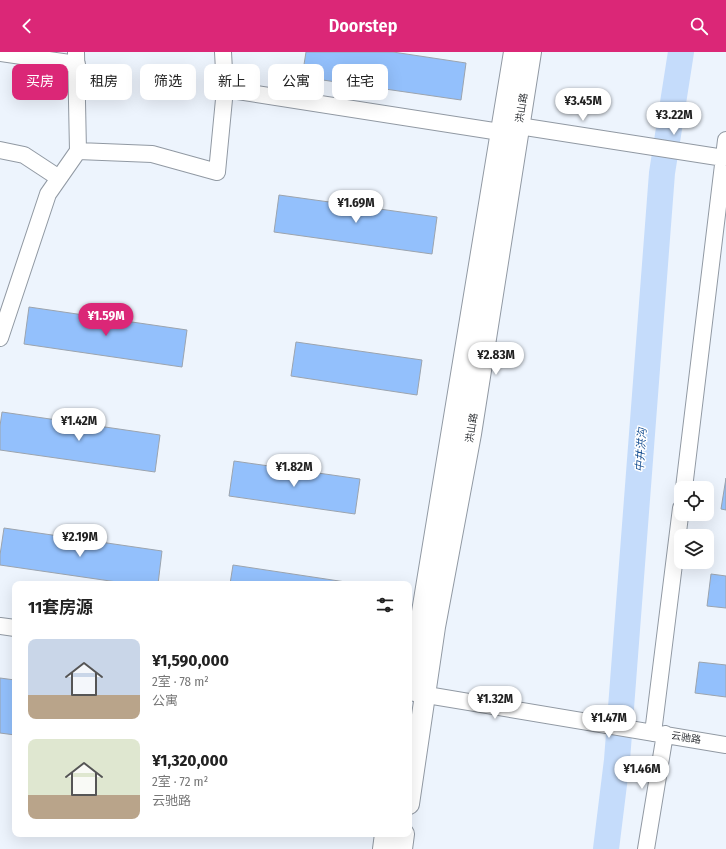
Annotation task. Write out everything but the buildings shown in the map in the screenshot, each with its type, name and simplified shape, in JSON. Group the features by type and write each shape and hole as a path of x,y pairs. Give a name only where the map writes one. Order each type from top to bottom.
{"main road":[{"name":"洪山路","path":"412,737 414,693 500,132 514,52"},
{"name":"洪山路","path":"414,693 436,627 472,426 531,52"},
{"path":"383,849 385,837"},
{"path":"402,849 404,837"}],"street":[{"path":"223,52 224,64"},
{"path":"0,53 76,58 78,151 48,194 0,338"},
{"path":"260,94 500,132"},
{"path":"78,151 152,154 217,172 225,100"},
{"path":"519,126 724,158"},
{"path":"685,481 724,176 726,140"},
{"path":"0,150 24,155 59,178"},
{"path":"646,849 680,521"},
{"path":"0,626 12,628"},
{"name":"云驰路","path":"414,693 726,745"}],"waterway":[{"name":"中井洪沟","path":"606,849 617,760 662,173 681,52"}]}
